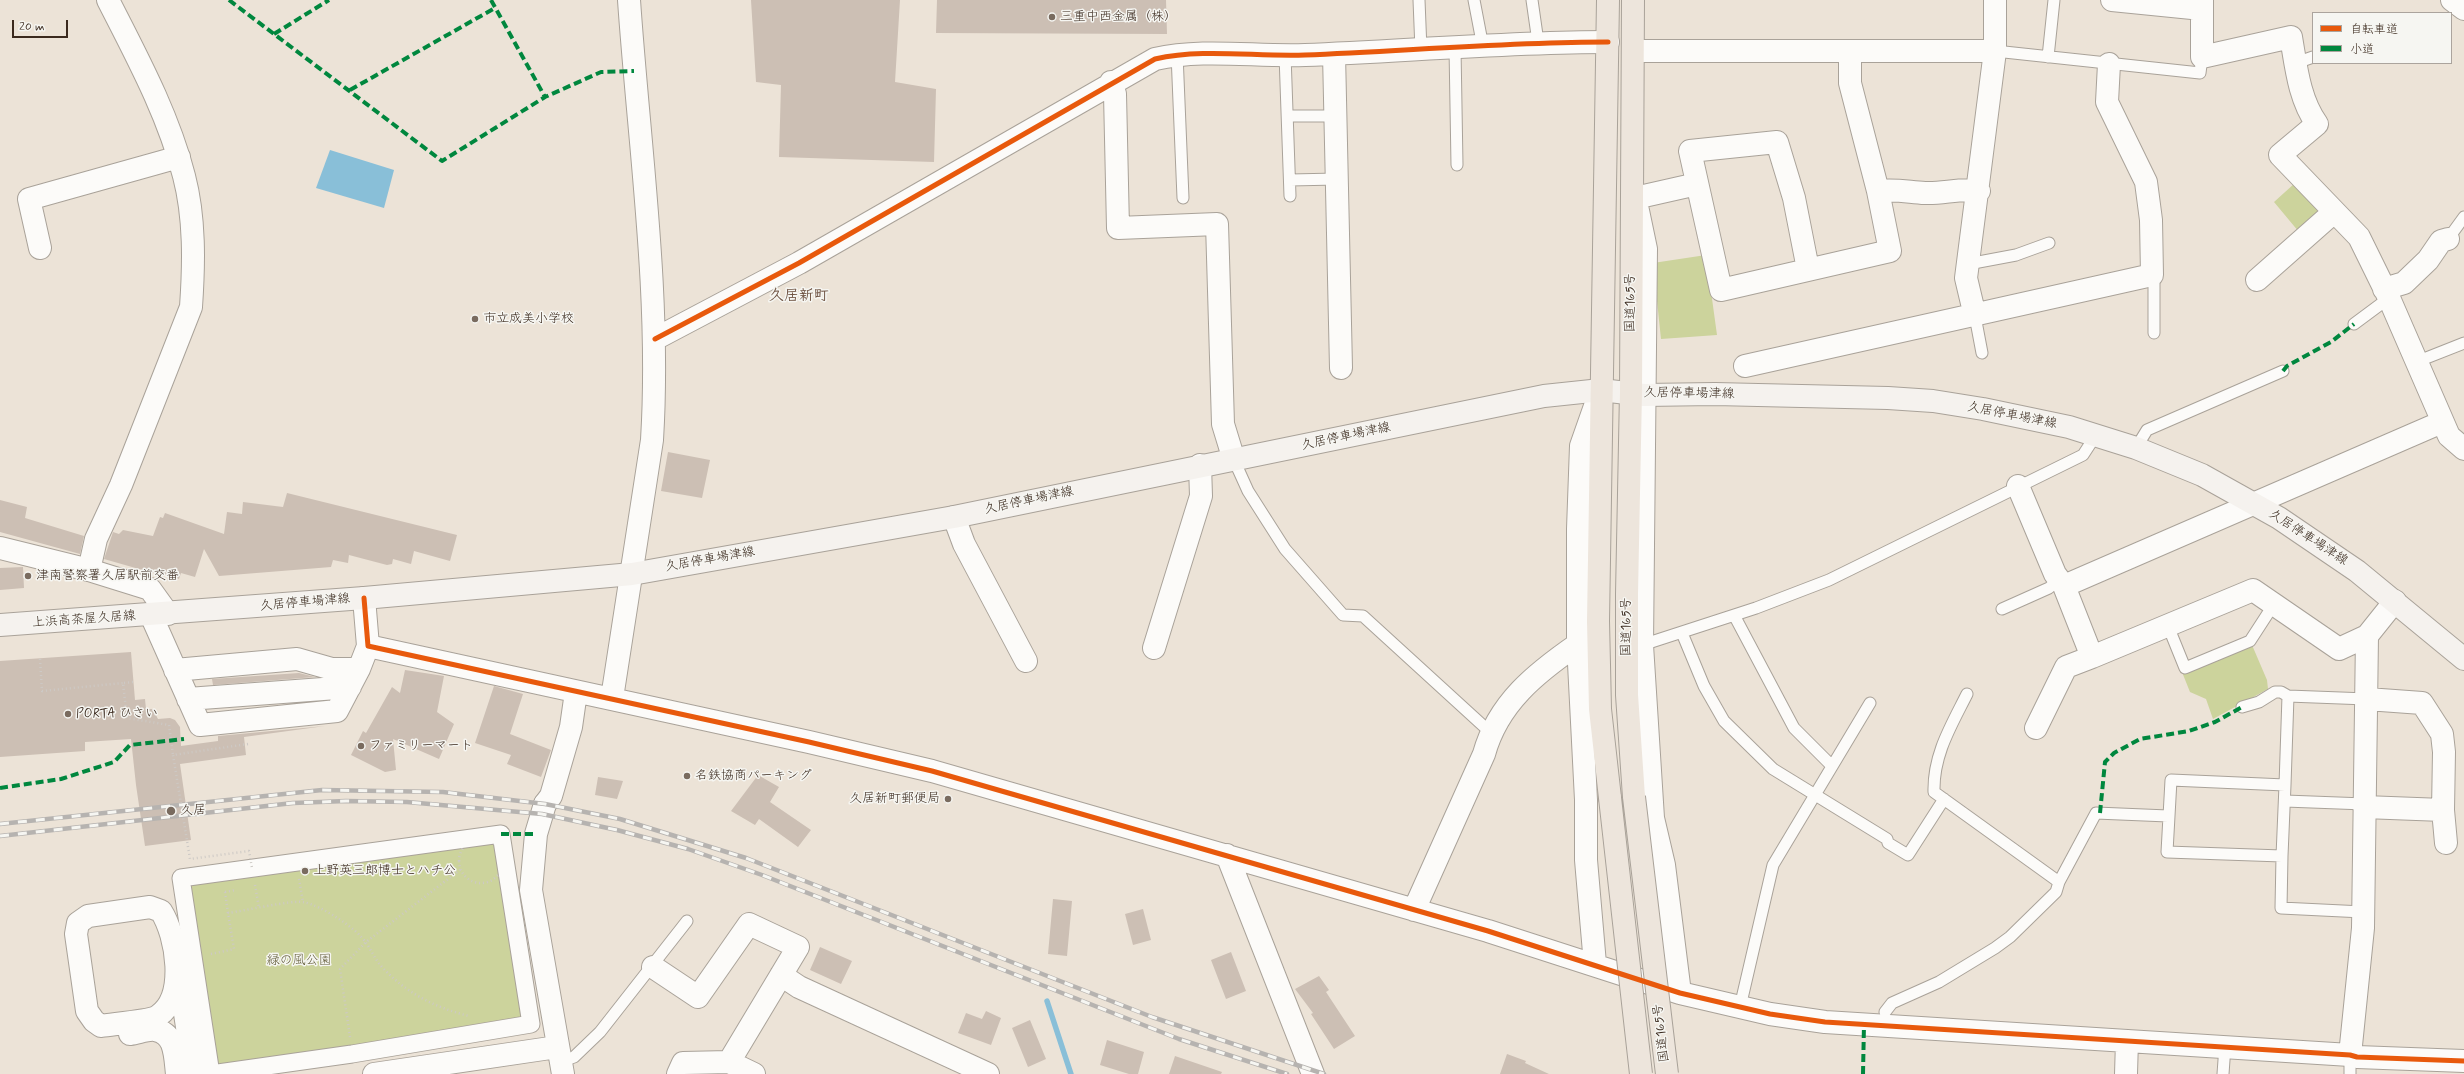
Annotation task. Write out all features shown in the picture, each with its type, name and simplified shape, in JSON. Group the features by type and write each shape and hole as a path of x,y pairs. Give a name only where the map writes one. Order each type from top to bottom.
{"highway":[{"name":"国道165号","path":"1608,0 1598,621 1600,709 1641,1074"},
{"name":"国道165号","path":"1633,0 1631,177 1637,394 1627,695 1634,797 1667,1074"}],"main road":[{"name":"久居停車場津線","path":"160,614 364,598 632,574 954,517 1544,396 1601,390 1637,394 1714,394 1888,398 1925,401 1983,409 2069,427 2096,435 2136,448 2202,475 2321,544 2395,601 2464,659"},
{"name":"上浜高茶屋久居線","path":"0,625 160,614"}],"street":[{"path":"89,570 96,539 121,485 191,307 193,277 189,205 171,132 108,0"},
{"path":"612,698 652,440 655,339 629,0"},
{"path":"1975,316 1966,278 1979,191 1995,51 1995,0"},
{"path":"2112,0 2202,4 2202,57 2291,37 2304,60 2306,106 2316,124 2280,155 2359,237 2386,294 2442,422 2449,436 2464,449"},
{"path":"2452,0 2464,9"},
{"path":"655,339 799,263 1111,82 1155,59 1177,54 1285,56 1483,47 1538,42 1608,42"},
{"path":"1633,51 1995,51"},
{"path":"1808,269 1794,198 1777,142 1690,151 1721,290 1890,251 1878,191 1850,83 1850,52"},
{"path":"1334,54 1341,368"},
{"path":"1745,366 2152,276 2151,220 2146,182 2107,102 2109,64"},
{"path":"1111,82 1115,94 1118,228 1217,224 1223,424 1234,460"},
{"path":"40,248 29,199 178,157"},
{"name":"国道165号","path":"1631,177 1646,249 1637,394 1642,645 1653,818 1664,865 1680,993"},
{"path":"1635,198 1697,184"},
{"path":"1878,191 1897,189 1927,193 1963,189 1979,191"},
{"path":"2257,280 2334,212"},
{"path":"2386,294 2404,283 2428,260 2441,241 2448,239"},
{"name":"国道165号","path":"1595,964 1586,860 1586,800 1578,644 1578,529 1581,446 1601,390"},
{"path":"2061,583 2254,504 2442,422"},
{"path":"1154,648 1201,496 1200,466"},
{"path":"2018,486 2092,657"},
{"path":"954,517 964,544 1026,661"},
{"path":"0,548 89,570 150,589 160,614 175,670 200,725 337,710 354,678 368,646 364,598"},
{"path":"2036,728 2066,667 2253,590 2339,648 2367,636 2395,601"},
{"path":"2350,1064 2363,912 2367,636"},
{"path":"1414,910 1484,754 1490,732 1528,681 1578,644"},
{"path":"368,646 576,692 612,698 932,771 1414,910 1595,964 1680,993 1740,1007 1825,1022 2225,1046 2350,1064"},
{"path":"175,670 297,659 332,669 354,678"},
{"path":"374,1074 560,1061 531,890 536,834 545,804 551,796 571,727 576,692"},
{"path":"2367,699 2422,703 2442,734 2444,752 2443,810 2446,843"},
{"path":"2364,805 2443,810"},
{"path":"177,1074 173,1043 167,1036 156,1030 101,1038 90,1030 76,934 78,923 88,916 150,907 161,911 169,922 185,954 211,1074 352,1054 531,1024 501,834 296,862 253,874 181,878 185,954 194,1074"},
{"path":"1227,855 1313,1074"},
{"path":"653,968 698,996 749,924 798,947 729,1062"},
{"path":"87,1011 94,1021 101,1026 157,1017 172,1000 185,954"},
{"path":"781,975 799,987 988,1074"},
{"path":"2126,1074 2127,1041"},
{"path":"2350,1064 2357,1057 2387,1066 2464,1062"},
{"path":"678,1074 683,1063 729,1062 754,1074"}],"lane":[{"path":"1419,0 1421,50"},
{"path":"1474,0 1483,47"},
{"path":"1532,0 1538,42"},
{"path":"2048,57 2054,0"},
{"path":"1455,48 1457,165"},
{"path":"1995,51 2200,73 2202,57"},
{"path":"1177,54 1183,198"},
{"path":"1285,56 1290,196"},
{"path":"1288,116 1335,116"},
{"path":"1290,180 1337,179"},
{"path":"2448,239 2464,217"},
{"path":"1968,264 2016,255 2049,243"},
{"path":"2152,276 2154,283 2154,333"},
{"path":"2354,324 2386,294"},
{"path":"1975,316 1982,352"},
{"path":"2416,362 2464,343"},
{"path":"2136,448 2147,430 2284,371"},
{"path":"1642,645 1734,615 1828,580 2083,455 2096,435"},
{"path":"1234,460 1248,491 1285,549 1343,615 1362,616 1490,732"},
{"path":"2002,609 2061,583"},
{"path":"2168,626 2185,668 2250,641 2274,604"},
{"path":"1734,615 1794,728 1832,766"},
{"path":"1682,633 1704,686 1724,721 1773,769 1887,839 1888,843 1908,855 1944,799"},
{"path":"2242,707 2259,702 2275,692 2281,692 2288,696 2367,699"},
{"path":"1967,694 1939,751 1934,765 1934,792 2059,882"},
{"path":"2288,696 2281,908 2363,912"},
{"path":"1740,1007 1773,865 1870,703"},
{"path":"2282,856 2167,852 2168,816 2170,780 2285,786"},
{"path":"2285,801 2364,805"},
{"path":"1886,1012 1892,1003 1939,982 2010,937 2056,892 2059,882 2096,812 2168,816"},
{"path":"560,1061 574,1057 596,1036 653,968 687,921"},
{"path":"2223,1074 2225,1046"}],"path":[{"path":"40,659 42,691 133,682"},
{"path":"123,683 127,718 170,725 173,755 190,859 249,851 259,908"},
{"path":"173,755 248,744"},
{"path":"487,839 499,848 502,854 502,869 492,880 485,883 470,880 461,869 460,855 467,844 473,840 487,839"},
{"path":"296,862 303,902"},
{"path":"352,1054 340,970 366,942 461,869"},
{"path":"185,954 234,949 224,885"},
{"path":"228,913 303,902 341,919 366,942 371,954 384,969 413,993 440,1008 476,1017"}],"green space":[{"path":"2295,183 2318,208 2315,218 2299,232 2274,202"},
{"path":"1706,255 1717,335 1661,339 1653,263"},
{"path":"2252,645 2267,680 2268,689 2213,719 2206,699 2190,692 2182,672"},
{"name":"緑の風公園","path":"501,834 531,1024 211,1074 181,878"}],"water":[{"path":"330,150 394,170 384,208 316,188"}],"building":[{"path":"751,0 900,0 895,82 936,89 934,162 779,157 781,85 756,82"},
{"name":"三重中西金属（株）","path":"937,0 1166,0 1167,34 936,33"},
{"path":"668,452 710,460 702,498 661,491"},
{"path":"287,493 457,535 450,561 414,551 411,564 393,559 392,564 387,565 349,555 348,563 333,560 331,567 219,576 204,549 195,577 181,573 179,579 155,571 153,573 104,559 113,532 119,534 123,530 153,536 160,517 163,518 165,513 224,534 227,512 242,514 243,502 283,507"},
{"path":"0,500 27,507 25,518 84,536 80,554 0,532"},
{"path":"23,567 24,588 0,590 0,568"},
{"name":"PORTA ひさい","path":"131,652 135,700 145,699 146,709 153,709 158,719 170,718 175,720 180,727 181,746 218,741 218,736 325,726 244,737 246,755 180,764 191,840 145,846 131,739 85,742 85,751 0,757 0,661"},
{"path":"405,670 444,676 437,712 454,724 439,759 393,739 396,770 385,772 351,755 363,731 366,733 392,687 400,693"},
{"path":"299,673 315,677 213,685 212,679"},
{"path":"494,686 523,694 510,734 551,750 541,777 507,764 511,755 475,743"},
{"path":"758,775 779,787 770,802 811,830 798,847 759,819 755,825 731,811"},
{"path":"598,777 623,781 617,799 595,795"},
{"path":"1053,899 1072,901 1067,956 1048,954"},
{"path":"1143,909 1151,940 1133,945 1125,914"},
{"path":"820,947 852,961 841,984 810,970"},
{"path":"1231,952 1246,991 1226,999 1211,960"},
{"path":"1319,976 1329,990 1326,992 1355,1036 1334,1049 1311,1014 1313,1013 1295,989"},
{"path":"986,1011 1001,1018 991,1045 958,1033 966,1013 982,1019"},
{"path":"1030,1020 1046,1059 1028,1067 1012,1028"},
{"path":"1107,1040 1144,1052 1138,1074 1129,1074 1100,1065"},
{"path":"1507,1054 1526,1061 1525,1063 1549,1074 1500,1074"},
{"path":"1175,1056 1222,1072 1221,1074 1169,1074"}],"waterway":[{"path":"1047,1001 1071,1074"}],"railway":[{"path":"0,824 322,790 443,792 545,804 620,819 746,858 1152,1017 1324,1074"},
{"path":"0,836 293,803 346,801 407,802 542,814 617,830 688,849 762,875 1179,1039 1287,1074"}],"marked path":[{"path":"229,0 442,161 545,97 601,72 634,71"},
{"path":"274,34 329,0"},
{"path":"491,0 545,97"},
{"path":"350,90 495,8"},
{"path":"2283,371 2287,366 2331,342 2354,324"},
{"path":"2100,813 2105,762 2114,753 2140,739 2189,731 2215,722 2242,707"},
{"path":"0,788 61,779 114,762 130,745 184,739"},
{"path":"501,834 536,834"},
{"path":"1863,1074 1864,1024"}],"cycle path":[{"path":"655,339 799,263 1155,59 1211,53 1305,55 1494,45 1608,42"},
{"path":"364,598 368,646 809,742 932,771 1488,931 1680,993 1770,1014 1825,1022 2350,1055 2357,1057 2464,1061"}],"place":[{"name":"三重中西金属（株）","path":"1052,17"},
{"name":"市立成美小学校","path":"475,319"},
{"name":"津南警察署久居駅前交番","path":"28,576"},
{"name":"PORTA ひさい","path":"68,714"},
{"name":"ファミリーマート","path":"361,746"},
{"name":"名鉄協商パーキング","path":"687,776"},
{"name":"久居新町郵便局","path":"948,799"},
{"name":"久居","path":"171,811"},
{"name":"上野英三郎博士とハチ公","path":"305,871"}],"district":[{"name":"久居新町","path":"799,297"}]}
